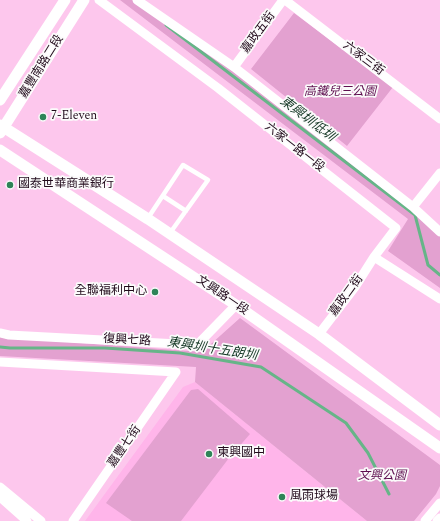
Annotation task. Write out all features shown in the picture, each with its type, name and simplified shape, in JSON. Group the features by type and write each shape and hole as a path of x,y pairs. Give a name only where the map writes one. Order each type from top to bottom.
{"street":[{"name":"嘉豐南路二段","path":"0,100 65,0"},
{"name":"嘉豐南路二段","path":"1,129 84,0"},
{"name":"六家一路一段","path":"100,0 218,88 396,228 374,257"},
{"path":"136,0 234,67 413,207 440,232"},
{"name":"嘉政五街","path":"234,67 284,0"},
{"name":"六家三街","path":"284,0 440,118"},
{"name":"文興路一段","path":"1,129 170,233 319,334 440,424"},
{"name":"文興路一段","path":"0,150 236,305 440,448"},
{"path":"413,207 440,172"},
{"path":"374,257 440,299"},
{"name":"嘉政二街","path":"319,334 355,287 374,257"},
{"name":"復興七路","path":"0,333 9,335 197,345 236,305"},
{"name":"嘉豐七街","path":"0,362 176,372 73,521"},
{"path":"0,487 41,521"},
{"path":"0,497 27,521"},
{"path":"425,521 440,503"},
{"path":"437,521 440,518"}],"lane":[{"path":"148,219 183,165 208,180 170,233"},
{"path":"163,196 186,211"}],"shaded area":[{"name":"東興國中","path":"195,382 367,521 85,521 183,387"}],"green space":[{"path":"120,0 140,0 415,209 440,232 440,288 388,251 408,219"},
{"name":"高鐵兒三公園","path":"294,13 393,87 347,146 251,69"},
{"name":"文興公園","path":"240,318 440,465 440,486 436,494 414,521 367,521 195,382 196,367 0,356 0,337 202,352"},
{"path":"198,389 250,434 229,458 181,521 132,521 106,503 191,390"}],"waterway":[{"name":"東興圳低圳","path":"166,25 415,215 428,265 440,275"},
{"name":"東興圳十五朗圳","path":"0,347 105,348 180,353 261,367 346,423 368,453 389,494"}],"place":[{"name":"7-Eleven","path":"43,117"},
{"name":"國泰世華商業銀行","path":"10,185"},
{"name":"全聯福利中心","path":"155,292"},
{"name":"東興國中","path":"209,454"},
{"name":"風雨球場","path":"282,497"}]}
